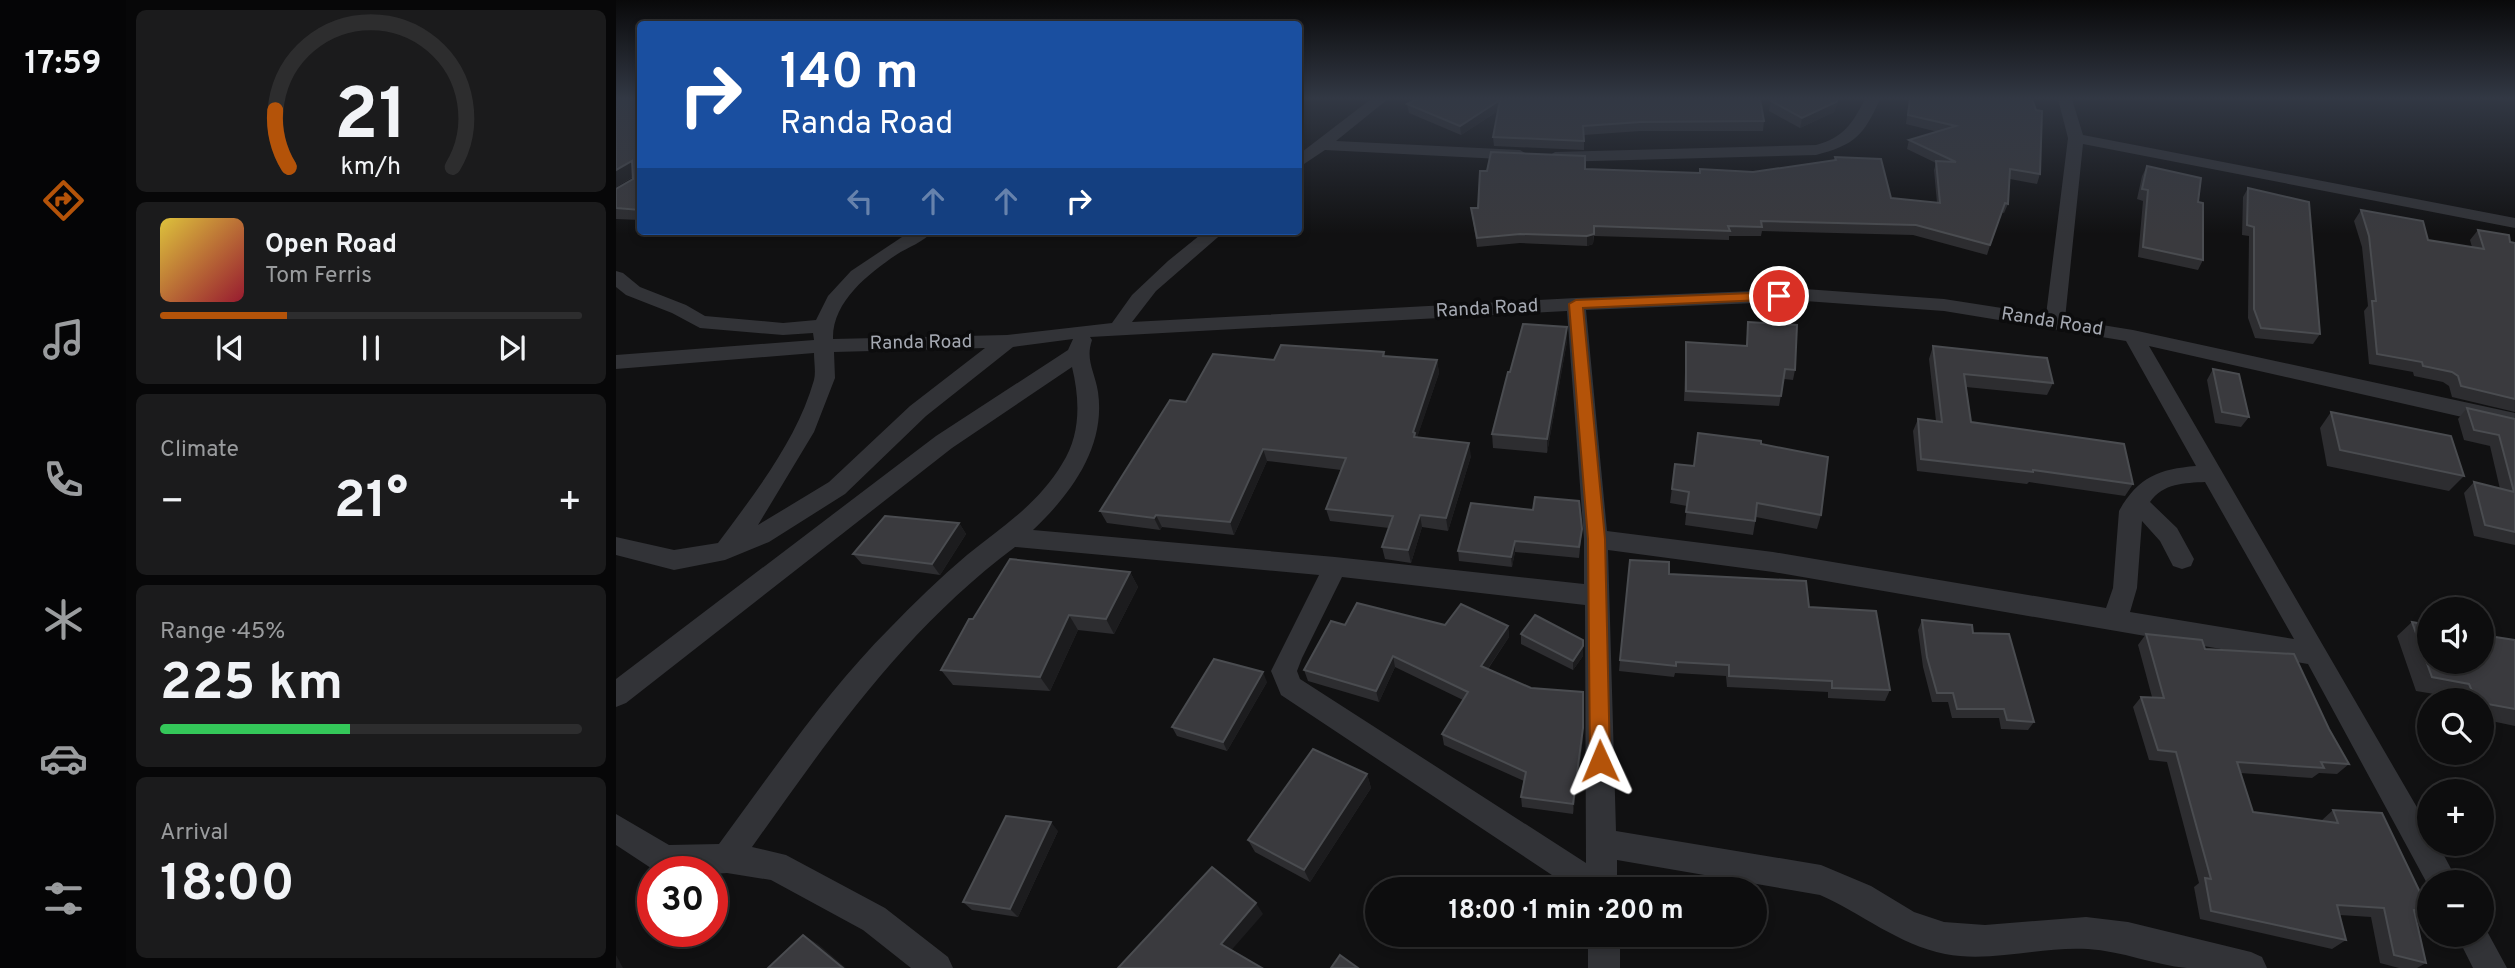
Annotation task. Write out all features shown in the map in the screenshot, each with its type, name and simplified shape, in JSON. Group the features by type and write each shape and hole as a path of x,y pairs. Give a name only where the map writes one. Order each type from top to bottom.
{"street":[{"path":"1302,160 1320,145 1584,158 1816,150 1840,144"},
{"path":"2055,322 2075,144"},
{"path":"2108,144 2515,223"},
{"path":"725,551 763,501 803,432 825,378 823,336 835,300 858,275 917,235"},
{"path":"1118,329 1132,304 1145,289 1211,235"},
{"path":"616,277 633,291 679,309 700,322 783,329 823,336"},
{"name":"Randa Road","path":"616,362 823,336 1081,342 1118,329 1576,304 1804,295 1944,305 2055,322 2133,336 2515,421"},
{"path":"1576,304 1596,539 1601,877"},
{"path":"2133,336 2436,870"},
{"path":"616,547 674,560 725,551 761,535 837,488 918,411 1007,341"},
{"path":"616,695 944,442 1081,342 1090,412 1083,443 1074,464 1053,495 1010,537 977,561 898,636 858,681 728,857"},
{"path":"2115,620 2124,588 2131,511 2136,503 2147,489 2171,476 2212,473"},
{"path":"2136,503 2155,517 2172,537 2182,559"},
{"path":"1010,537 1335,567 1597,596"},
{"path":"1596,539 1773,562 2316,654"},
{"path":"1335,567 1289,657 1284,671 1290,687 1583,877"},
{"path":"616,828 659,856"},
{"path":"1602,843 1821,880 1860,897 1906,925 1944,938 1985,941 2086,933 2127,938 2251,968"},
{"path":"728,858 775,866 874,919 937,968"},
{"path":"1604,947 1605,968"},
{"path":"2479,947 2491,968"}],"building":[{"path":"616,144 637,144 637,210 616,208 616,189 633,179 632,161 616,170"},
{"path":"1918,144 2041,144 2040,174 2010,169 2008,204 2005,203 1990,245 1916,225 1761,221 1762,227 1728,226 1730,231 1594,226 1594,234 1587,236 1520,234 1477,238 1471,208 1478,208 1480,171 1487,171 1491,152 1585,156 1585,169 1700,173 1700,169 1753,172 1836,160 1835,157 1881,159 1891,198 1940,203 1936,161 1956,162"},
{"path":"2147,166 2201,178 2198,202 2203,203 2203,260 2143,247 2148,190 2142,189"},
{"path":"2248,188 2309,202 2320,334 2261,328 2254,309 2254,227 2247,225"},
{"path":"2361,210 2423,221 2428,240 2484,249 2478,230 2509,235 2510,242 2515,243 2515,399 2461,386 2458,376 2452,372 2423,366 2422,362 2377,354 2372,301 2376,301 2369,236"},
{"path":"1748,322 1797,325 1795,370 1785,369 1781,396 1686,391 1686,342 1747,346"},
{"path":"1523,324 1567,327 1547,439 1492,434"},
{"path":"1281,345 1384,352 1383,356 1437,360 1413,432 1414,437 1469,443 1446,518 1420,515 1408,550 1382,547 1393,516 1326,509 1346,458 1263,449 1230,522 1156,515 1154,518 1100,511 1170,400 1186,402 1213,354 1274,360"},
{"path":"1933,346 2047,358 2053,383 1964,374 1971,422 2124,444 2133,484 2033,470 1921,459 1918,419 1942,422"},
{"path":"2213,369 2239,374 2249,417 2222,412"},
{"path":"2467,408 2515,419 2515,532 2485,525 2474,482 2514,492 2499,435 2474,430"},
{"path":"2331,412 2451,436 2464,476 2340,450"},
{"path":"1698,433 1761,441 1761,444 1828,457 1821,515 1757,503 1755,521 1686,512 1689,492 1672,489 1675,464 1694,466"},
{"path":"1535,497 1579,501 1582,529 1579,547 1515,541 1511,557 1458,551 1471,503 1533,510"},
{"path":"885,516 959,523 932,564 853,554"},
{"path":"1010,559 1130,572 1106,619 1069,615 1040,677 941,670 969,619 973,619"},
{"path":"1630,560 1669,562 1669,574 1806,581 1809,607 1876,611 1890,690 1832,688 1832,681 1729,676 1729,665 1676,662 1676,666 1620,660"},
{"path":"1357,603 1445,625 1461,604 1508,626 1481,666 1531,688 1583,692 1583,728 1573,804 1521,797 1526,772 1442,734 1468,692 1393,656 1376,691 1304,670 1331,621 1345,625"},
{"path":"1535,615 1583,640 1583,646 1573,661 1521,634"},
{"path":"1922,620 1972,625 1973,633 2009,634 2034,722 2007,720 2004,709 1957,709 1953,693 1937,693 1927,657"},
{"path":"2412,622 2417,623 2417,636"},
{"path":"2146,634 2202,640 2205,649 2294,654 2329,729 2349,764 2321,762 2324,768 2237,762 2253,812 2338,823 2333,810 2382,813 2417,886 2417,910 2414,910 2417,947 2422,947 2426,963 2394,955 2384,908 2337,905 2346,940 2211,911 2205,878 2211,879 2176,752 2158,750 2141,697 2164,698"},
{"path":"2494,637 2515,640 2515,709 2494,705 2494,688 2471,688 2469,684 2432,677 2431,674 2494,674"},
{"path":"1214,659 1263,672 1223,742 1172,727"},
{"path":"1313,749 1367,774 1304,870 1248,840"},
{"path":"1006,816 1051,822 1010,909 963,902"},
{"path":"1212,867 1256,903 1221,944 1262,968 1118,968"},
{"path":"803,935 843,968 768,968"},
{"path":"1340,955 1358,968 1331,968"}],"route":[{"path":"1600,761 1596,539 1576,304 1779,296"}]}
